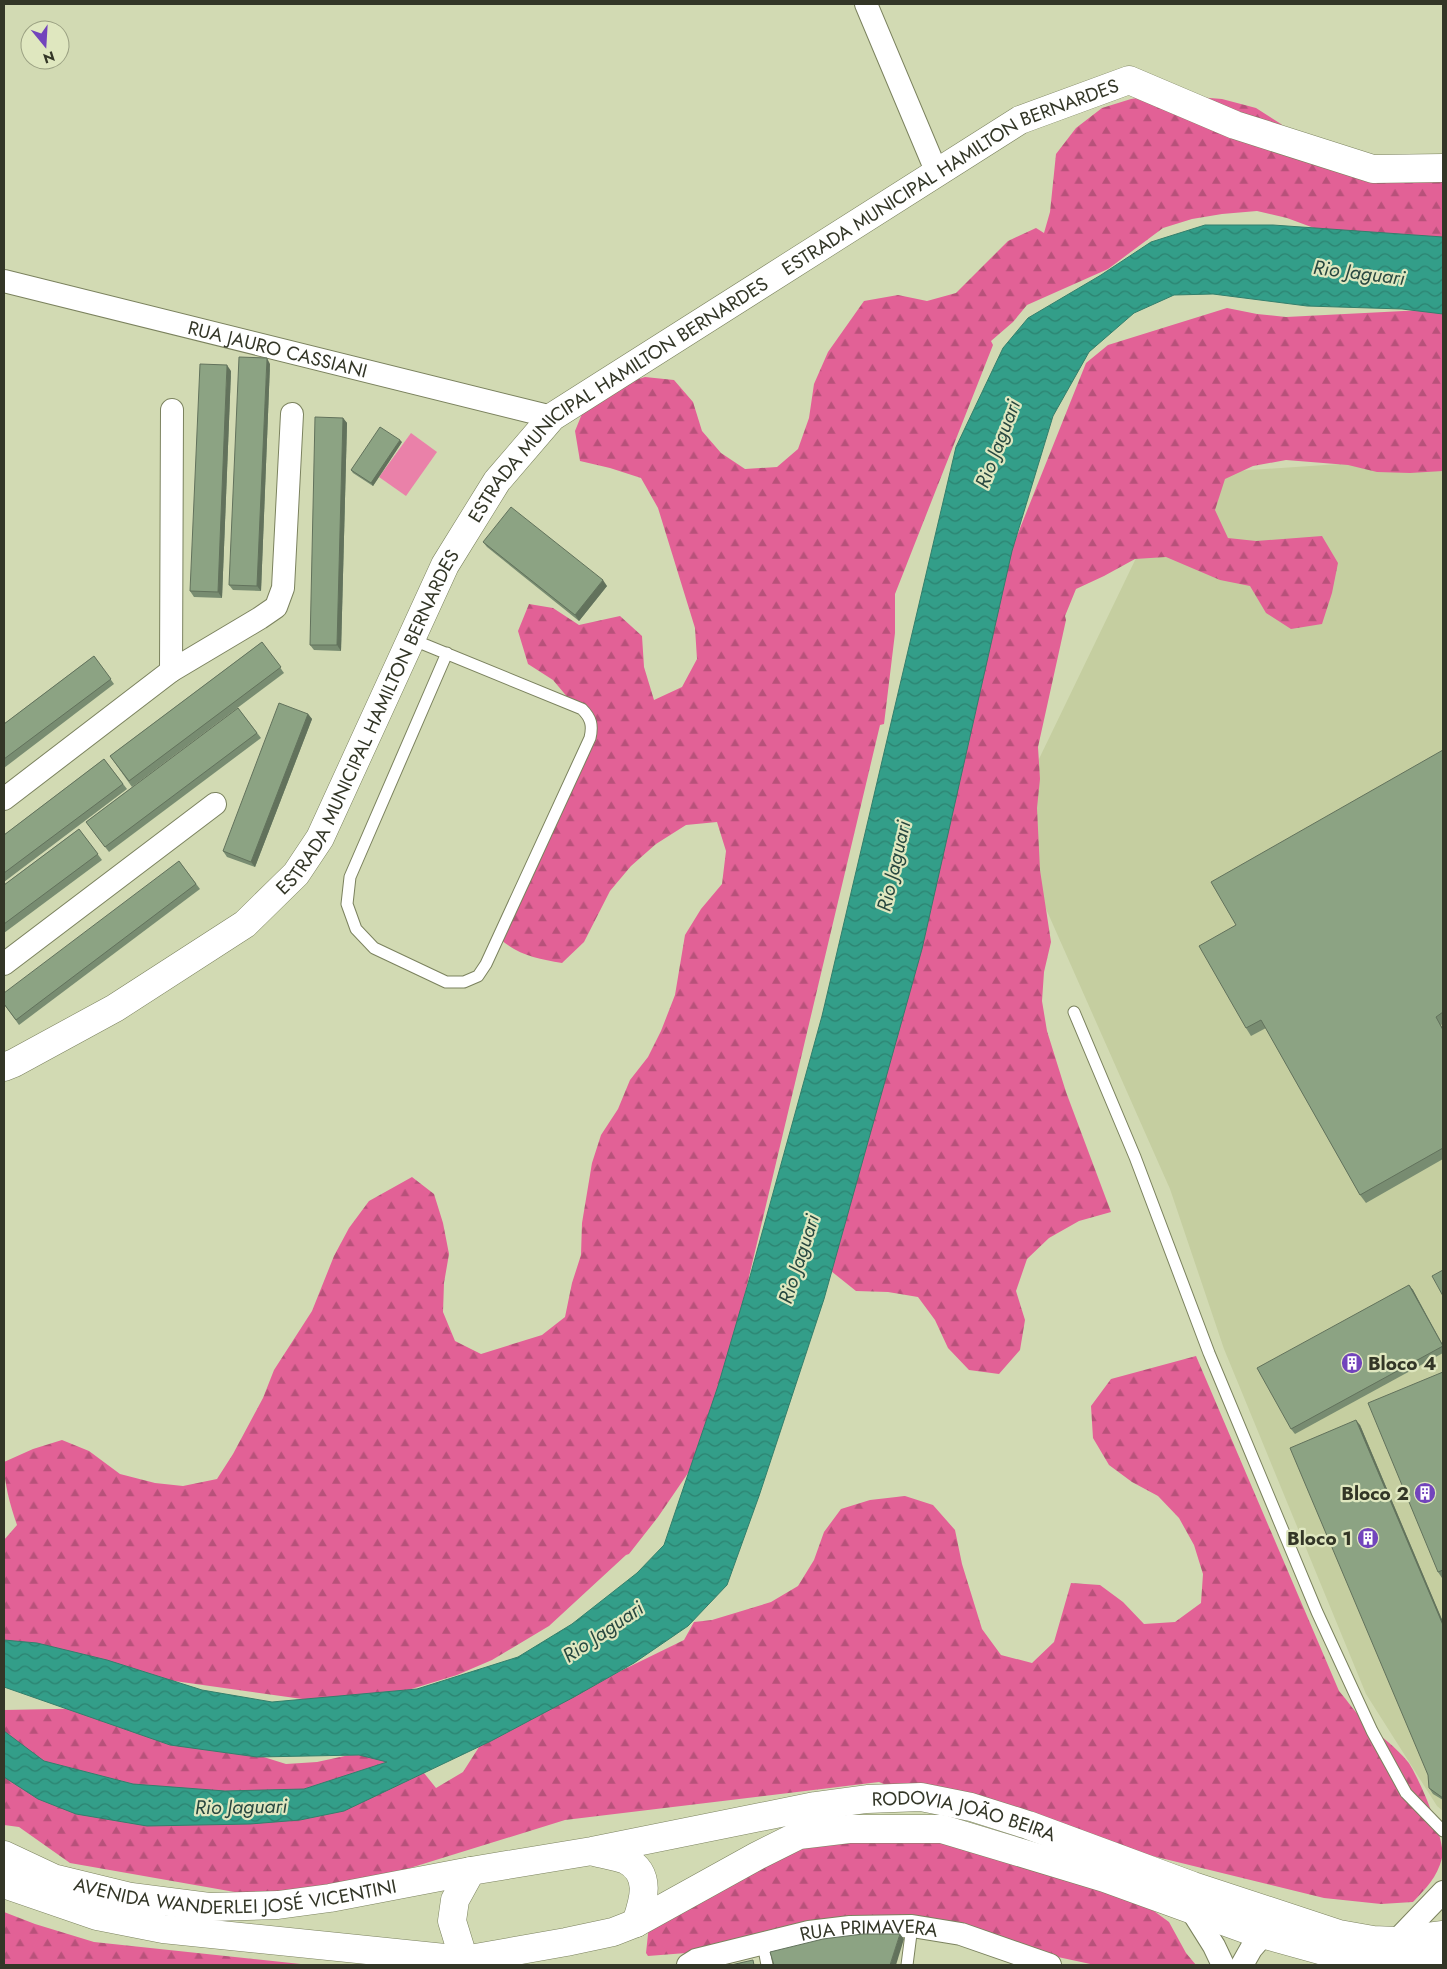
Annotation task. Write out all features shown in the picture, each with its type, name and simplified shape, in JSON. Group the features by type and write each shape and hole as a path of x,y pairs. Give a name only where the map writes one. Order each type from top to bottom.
{"main road":[{"name":"ESTRADA MUNICIPAL HAMILTON BERNARDES","path":"4,1067 115,1008 244,924 296,874 320,838 446,565 498,481 552,417 1020,120 1129,80 1235,125 1374,169 1443,168"},
{"name":"RODOVIA JOÃO BEIRA","path":"471,1871 592,1851 815,1806 867,1799 921,1797 971,1806 1193,1886 1339,1934 1373,1940 1396,1941 1443,1935"},
{"name":"RODOVIA JOÃO BEIRA","path":"566,1942 613,1932 636,1924 757,1856 799,1835 858,1829 942,1829 1105,1878 1263,1935 1345,1957 1381,1964 1443,1961"},
{"path":"592,1851 626,1860 638,1871 644,1886 644,1900 636,1924"},
{"name":"AVENIDA WANDERLEI JOSÉ VICENTINI","path":"4,1856 53,1878 131,1897 209,1907 278,1906 471,1871"},
{"path":"464,1963 452,1922 455,1900 471,1871"},
{"name":"AVENIDA WANDERLEI JOSÉ VICENTINI","path":"4,1884 97,1916 163,1929 464,1963 566,1942"}],"street":[{"path":"866,4 937,173"},
{"name":"RUA JAURO CASSIANI","path":"4,281 552,417"},
{"path":"171,671 172,410"},
{"path":"4,800 171,671 276,607 283,588 292,414"},
{"path":"4,964 215,804"},
{"path":"1396,1941 1443,1892"},
{"path":"1192,1910 1223,1965"},
{"name":"RUA PRIMAVERA","path":"688,1965 696,1960 765,1955 808,1932 850,1928 912,1926 961,1934 1050,1965"},
{"path":"1242,1965 1251,1949 1263,1935"}],"lane":[{"path":"411,639 447,653 582,709 589,716 593,728 486,964 478,976 464,982 446,982 374,948 356,929 347,904 350,877 447,653"},
{"path":"1074,1012 1135,1157 1208,1353 1317,1612 1372,1731 1406,1793 1443,1831"},
{"path":"907,1965 912,1926"}],"shaded area":[{"path":"411,433 437,452 406,496 379,477"},
{"path":"1443,457 1443,1811 1437,1806 1366,1694 1224,1349 1170,1189 1008,823 1139,552 1205,473"}],"green space":[{"path":"1161,94 1222,99 1256,108 1281,124 1300,146 1443,173 1443,258 1368,248 1287,218 1257,211 1192,219 1163,228 1108,269 1027,305 1013,322 991,341 993,345 895,594 895,633 884,724 880,725 715,1420 699,1457 658,1517 629,1554 549,1626 492,1660 457,1675 369,1702 338,1704 4,1656 4,1540 17,1525 8,1494 4,1462 33,1449 62,1440 89,1451 120,1474 155,1483 183,1486 217,1479 233,1454 263,1398 274,1370 312,1311 334,1256 349,1228 369,1201 412,1177 434,1194 443,1223 449,1254 444,1283 443,1312 455,1341 481,1354 542,1335 565,1317 572,1283 581,1255 582,1223 592,1163 601,1135 618,1109 630,1080 648,1057 661,1031 675,995 685,935 701,909 722,884 726,851 717,822 686,825 656,844 631,866 610,891 584,942 562,963 529,956 514,949 500,939 590,724 553,680 528,664 518,631 529,604 553,608 579,625 620,616 642,636 644,667 654,700 682,687 697,659 695,628 658,508 641,478 580,461 575,431 586,404 616,386 645,377 674,380 693,402 702,431 721,453 745,469 777,467 798,449 809,418 814,384 828,352 864,301 898,295 927,301 956,293 1008,241 1036,228 1044,233 1050,212 1056,154 1076,128 1102,108 1131,99"},
{"path":"1227,308 1286,317 1443,309 1443,471 1377,472 1348,465 1286,460 1253,466 1225,479 1215,510 1228,538 1256,541 1322,536 1338,563 1332,593 1322,624 1291,629 1266,613 1250,586 1220,580 1166,557 1135,559 1076,589 1065,616 1066,620 1038,747 1040,779 1037,808 1040,870 1051,942 1044,972 1042,1001 1047,1031 1066,1092 1111,1212 1079,1221 1049,1238 1027,1259 1016,1291 1025,1320 1020,1350 999,1374 969,1370 948,1348 935,1320 918,1297 888,1292 856,1291 831,1271 961,676 1086,363 1108,345"},
{"path":"1196,1356 1339,1691 1362,1719 1408,1762 1431,1809 1440,1839 1442,1858 1434,1877 1413,1902 1381,1904 1324,1898 1002,1819 906,1793 879,1782 565,1820 297,1903 70,1863 19,1827 4,1825 4,1710 106,1708 286,1764 317,1762 354,1754 416,1763 436,1788 463,1772 479,1747 508,1726 684,1640 694,1622 712,1620 771,1602 798,1586 814,1560 824,1532 841,1509 870,1500 905,1496 933,1505 955,1530 962,1564 982,1629 1001,1655 1032,1663 1054,1642 1071,1583 1100,1585 1123,1602 1144,1624 1175,1622 1201,1603 1203,1574 1194,1545 1179,1518 1158,1496 1132,1482 1109,1465 1093,1438 1091,1406 1111,1379"},
{"path":"941,1836 1143,1903 1169,1922 1186,1953 1196,1965 1095,1965 937,1931 648,1956 646,1953 649,1925 807,1840"},
{"path":"4,1912 35,1924 94,1942 310,1965 4,1965"}],"water":[{"name":"Rio Jaguari","path":"1205,225 1273,225 1443,237 1443,314 1402,309 1307,306 1213,294 1174,295 1134,313 1089,352 1053,416 1012,551 922,949 824,1299 759,1496 727,1585 688,1626 634,1663 491,1741 344,1811 300,1820 250,1824 147,1826 76,1814 38,1799 4,1777 4,1731 44,1761 133,1784 225,1791 304,1789 387,1762 359,1755 257,1757 170,1745 4,1687 4,1640 37,1643 107,1660 202,1690 272,1702 417,1689 518,1657 572,1624 637,1573 664,1545 718,1386 822,1016 956,447 1003,348 1028,318 1101,275 1151,242"}],"building":[{"path":"239,357 267,358 257,586 229,585"},
{"path":"200,364 227,365 218,592 190,591"},
{"path":"315,417 343,418 337,645 310,645"},
{"path":"380,427 400,440 371,483 351,470"},
{"path":"511,507 603,580 575,615 483,542"},
{"path":"262,642 281,667 129,781 110,756"},
{"path":"94,656 111,679 4,759 4,724"},
{"path":"279,703 308,714 251,862 223,851"},
{"path":"238,708 257,733 105,847 86,822"},
{"path":"1443,750 1443,1012 1436,1017 1443,1030 1443,1148 1360,1195 1261,1020 1246,1028 1199,946 1236,925 1211,882"},
{"path":"104,759 123,784 4,873 4,835"},
{"path":"79,829 98,854 4,924 4,885"},
{"path":"179,861 196,884 16,1020 4,1004 4,993"},
{"path":"1443,1270 1443,1296 1432,1276"},
{"name":"Bloco 4","path":"1409,1285 1443,1346 1291,1429 1257,1368"},
{"name":"Bloco 2","path":"1443,1372 1443,1570 1438,1572 1368,1403"},
{"name":"Bloco 1","path":"1356,1420 1443,1625 1443,1798 1429,1788 1428,1775 1290,1448"},
{"path":"863,1934 900,1934 890,1965 774,1965 770,1952 823,1939"},
{"path":"753,1960 754,1965 731,1965"}],"place":[{"name":"Bloco 4","path":"1352,1363"},
{"name":"Bloco 2","path":"1425,1493"},
{"name":"Bloco 1","path":"1368,1538"}]}
